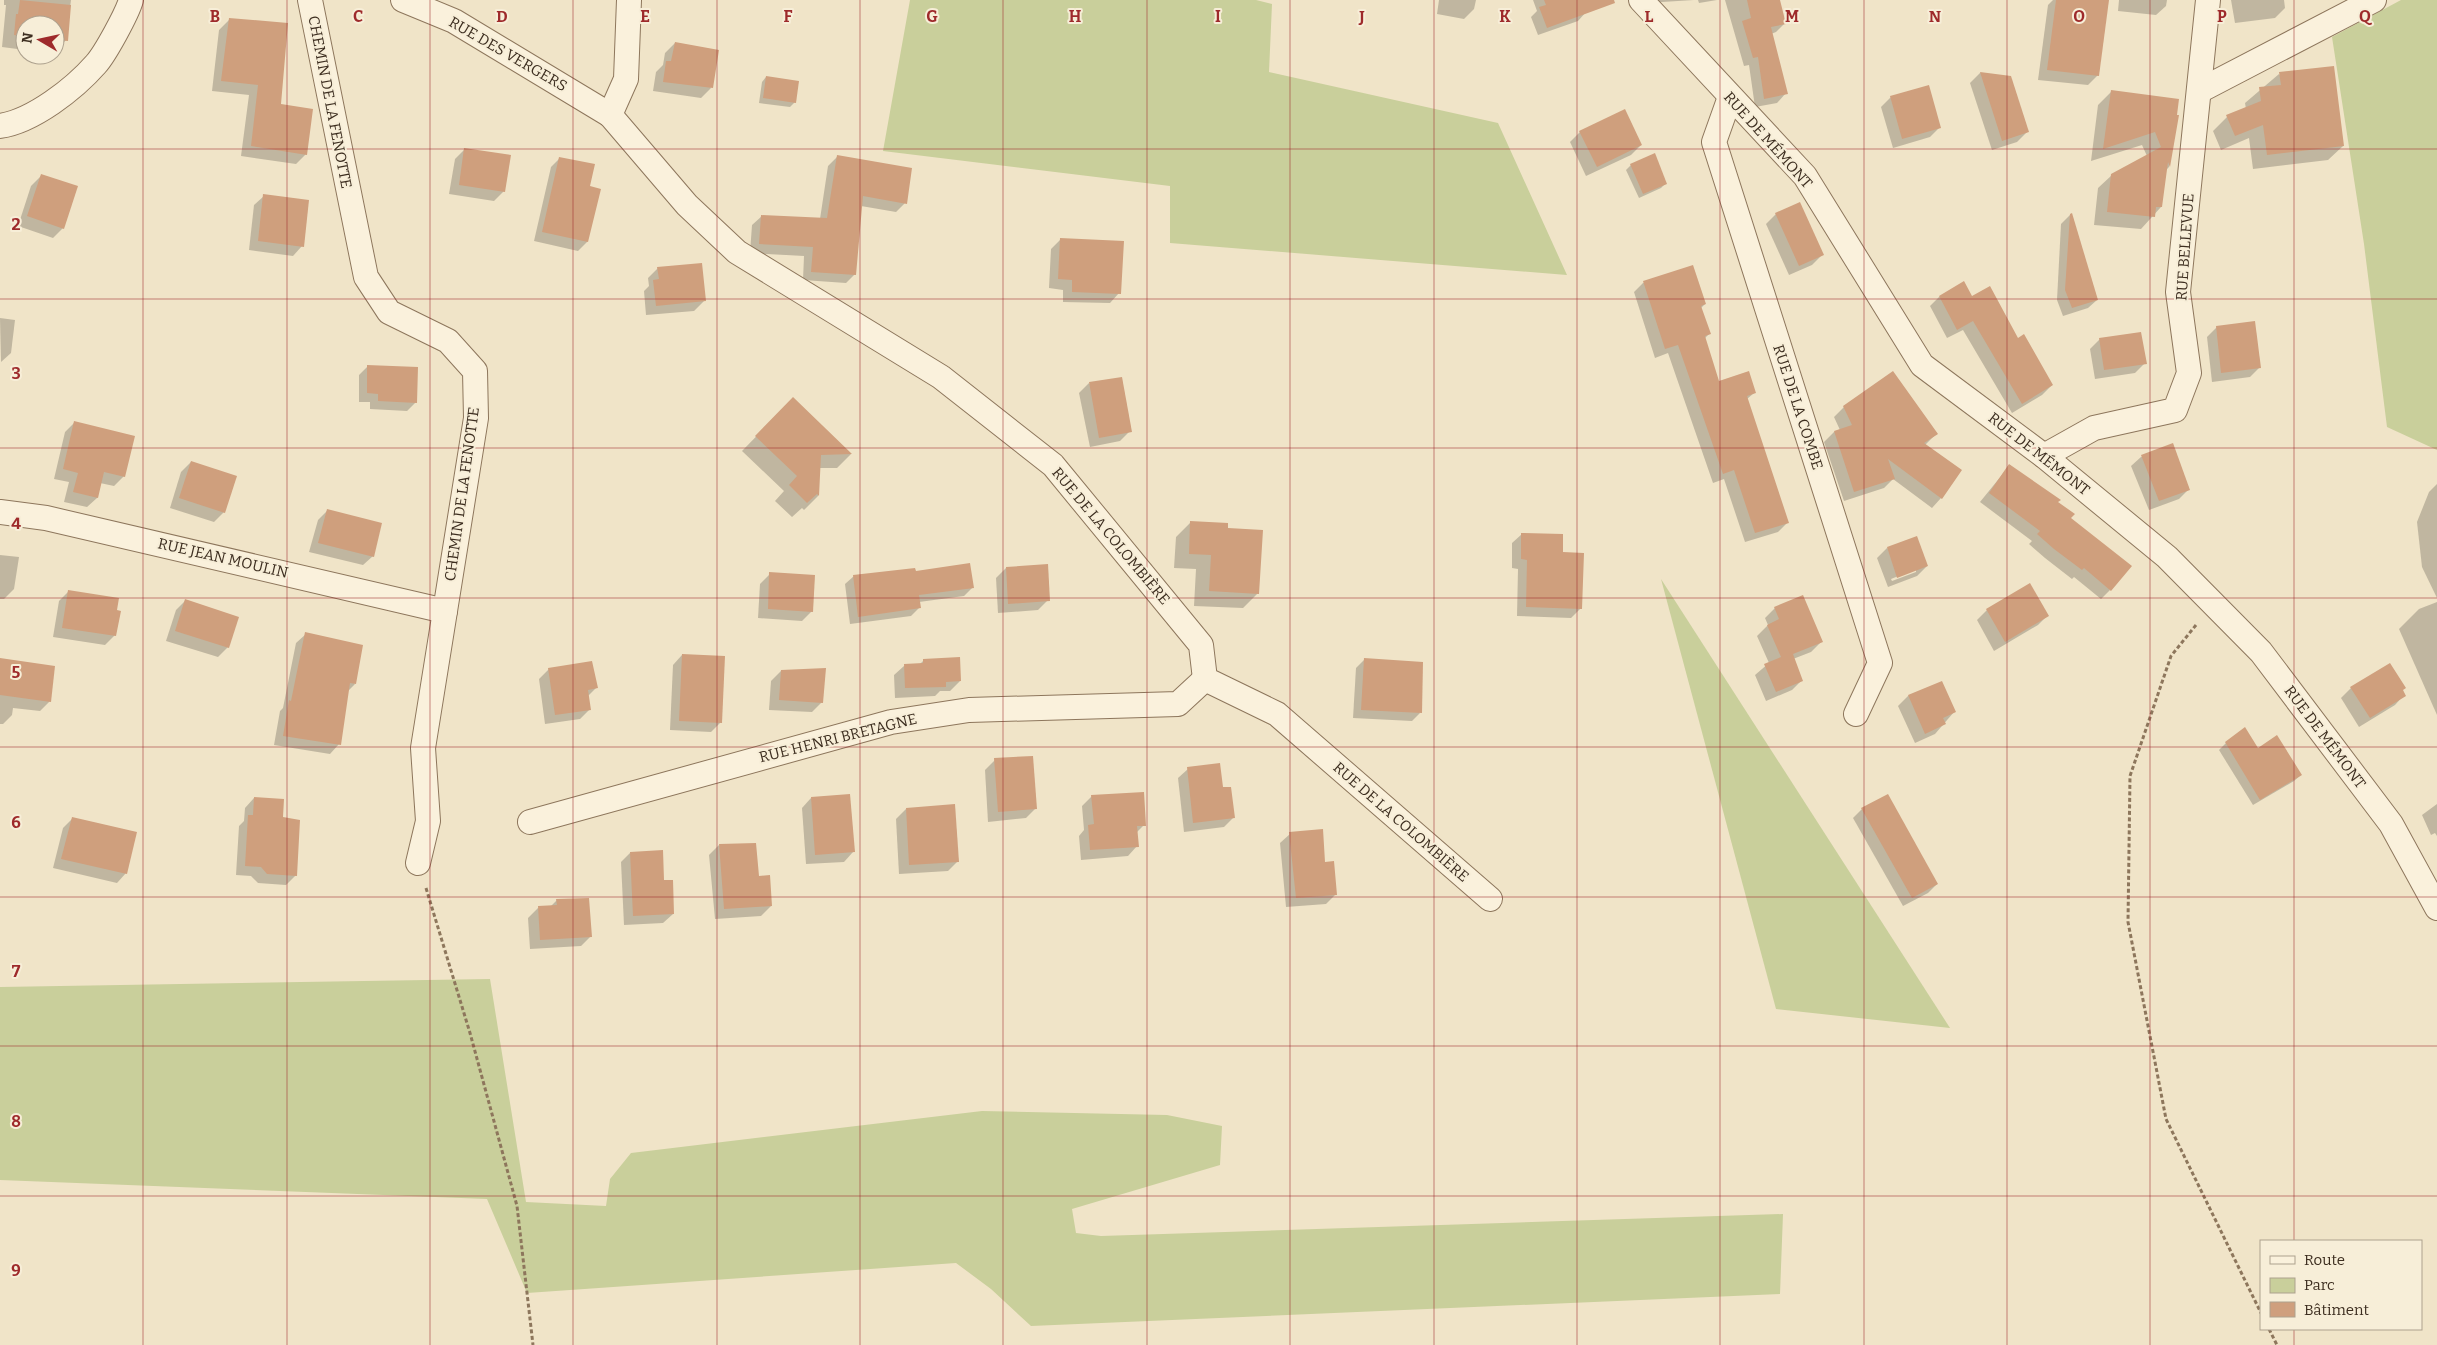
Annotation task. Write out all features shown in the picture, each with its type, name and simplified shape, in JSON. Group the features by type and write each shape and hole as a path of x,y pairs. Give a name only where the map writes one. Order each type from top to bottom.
{"street":[{"path":"0,126 13,124 46,108 97,64 131,0"},
{"name":"CHEMIN DE LA FENOTTE","path":"310,0 366,277 389,312 448,341 474,371 476,418 423,748 428,821 418,863"},
{"name":"RUE DES VERGERS","path":"403,0 454,21 610,115"},
{"path":"610,115 626,79 629,0"},
{"name":"RUE DE MÉMONT","path":"1641,0 1805,176 1922,365 2044,456 2167,557 2261,652 2391,824 2437,908"},
{"name":"RUE BELLEVUE","path":"2044,456 2094,428 2175,410 2189,373 2178,292 2208,0"},
{"path":"2199,91 2374,0"},
{"name":"RUE DE LA COMBE","path":"1730,97 1714,142 1880,663 1856,714"},
{"name":"RUE DE LA COLOMBIÈRE","path":"610,115 687,205 737,252 941,377 1052,465 1201,645 1205,679 1277,714 1490,899"},
{"name":"RUE JEAN MOULIN","path":"0,512 46,518 445,611"},
{"name":"RUE HENRI BRETAGNE","path":"530,822 890,722 969,710 1178,704 1205,679"}],"path":[{"path":"2213,603 2171,656 2130,776 2128,922 2166,1119 2260,1310"},
{"path":"418,863 470,1033 517,1206 533,1345"},
{"path":"2270,1330 2277,1345"}],"green space":[{"path":"910,0 1256,0 1272,4 1269,72 1498,123 1567,275 1170,243 1170,186 883,151"},
{"path":"2401,0 2437,0 2437,450 2387,427 2364,244 2332,37"},
{"path":"1661,579 1950,1028 1776,1009"},
{"path":"490,979 526,1202 606,1206 610,1179 631,1153 982,1111 1167,1115 1222,1126 1220,1165 1072,1209 1076,1233 1101,1236 1783,1214 1780,1294 1031,1326 991,1289 956,1263 527,1293 487,1199 0,1180 0,987"}],"building":[{"path":"20,0 71,5 68,41 65,41 65,15 16,15 18,14"},
{"path":"1544,0 1614,0 1615,3 1547,28 1539,7 1546,5"},
{"path":"1747,0 1780,0 1786,24 1771,27 1788,94 1764,99 1758,57 1753,58 1742,21 1751,18"},
{"path":"2056,0 2109,0 2099,76 2047,70"},
{"path":"229,18 288,23 281,104 313,109 307,155 251,146 258,85 221,81"},
{"path":"675,42 719,50 713,88 663,82 666,61 671,61"},
{"path":"2334,66 2344,146 2267,155 2263,125 2235,136 2226,115 2261,101 2259,87 2281,85 2279,72"},
{"path":"1980,72 2011,76 2029,132 2002,141"},
{"path":"766,76 799,81 796,103 763,98"},
{"path":"1929,85 1941,128 1902,139 1890,96"},
{"path":"2111,90 2179,99 2177,115 2179,115 2170,167 2168,162 2162,207 2156,207 2155,217 2107,212 2111,174 2161,147 2155,132 2103,149"},
{"path":"1625,109 1642,145 1597,167 1579,131"},
{"path":"464,148 511,155 505,192 459,185"},
{"path":"1655,153 1667,184 1643,194 1630,164"},
{"path":"837,155 912,168 907,204 863,196 856,275 811,272 813,247 759,244 761,215 827,218"},
{"path":"559,157 595,164 590,186 601,189 588,242 542,232"},
{"path":"41,174 78,186 64,229 27,216"},
{"path":"263,194 309,200 304,247 258,241"},
{"path":"1800,202 1824,255 1799,266 1775,213"},
{"path":"2072,213 2098,300 2072,308 2065,290 2070,214"},
{"path":"1060,238 1124,241 1121,294 1072,292 1072,280 1058,279"},
{"path":"702,263 706,301 656,306 653,280 659,279 657,267"},
{"path":"1693,265 1706,304 1701,306 1711,334 1705,336 1719,381 1749,371 1756,393 1747,396 1789,523 1755,533 1734,470 1723,474 1678,345 1665,349 1643,281"},
{"path":"1964,281 1972,296 1990,286 2018,338 2024,334 2053,385 2022,404 1973,321 1957,330 1939,296"},
{"path":"2255,321 2261,368 2221,373 2216,326"},
{"path":"2141,332 2147,364 2104,370 2099,338"},
{"path":"367,365 418,367 417,403 378,401 378,394 367,393"},
{"path":"1893,371 1938,434 1924,443 1962,470 1942,499 1888,459 1895,479 1854,492 1834,431 1852,425 1843,406"},
{"path":"1122,377 1132,432 1099,438 1089,382"},
{"path":"793,397 852,454 821,455 819,496 817,494 807,503 789,485 797,476 755,436"},
{"path":"74,421 135,436 125,477 104,472 98,498 73,492 78,473 63,469"},
{"path":"2173,443 2190,490 2159,501 2141,455"},
{"path":"191,461 237,476 225,513 179,498"},
{"path":"2009,464 2061,500 2058,502 2075,514 2071,518 2132,566 2111,591 2084,568 2082,570 2054,549 2037,534 2040,531 1989,493"},
{"path":"327,509 382,523 374,557 318,543"},
{"path":"1190,521 1228,523 1228,528 1263,530 1259,594 1209,591 1211,555 1189,554"},
{"path":"1521,533 1563,534 1563,552 1584,553 1582,609 1526,607 1527,560 1521,559"},
{"path":"1917,536 1928,566 1897,578 1887,547"},
{"path":"970,563 974,588 919,595 921,608 858,617 853,575 915,568 916,571"},
{"path":"1048,564 1050,601 1008,604 1006,567"},
{"path":"769,572 815,575 813,612 768,609"},
{"path":"2030,583 2049,616 2005,642 1986,609"},
{"path":"68,590 119,598 117,610 121,611 116,636 62,628"},
{"path":"1803,595 1823,642 1793,654 1803,681 1776,692 1764,664 1781,657 1767,625 1779,619 1774,607"},
{"path":"185,599 239,617 229,648 175,631"},
{"path":"305,632 363,645 356,684 350,683 341,745 283,736 289,700 291,701"},
{"path":"682,654 725,656 722,723 679,721"},
{"path":"960,657 961,681 946,682 946,687 905,688 904,664 923,663 923,659"},
{"path":"0,658 55,666 51,702 0,695"},
{"path":"1364,658 1423,662 1422,713 1361,710"},
{"path":"592,661 598,688 588,690 591,710 555,715 548,668"},
{"path":"2390,663 2406,688 2403,690 2406,696 2370,718 2350,687"},
{"path":"826,668 823,703 779,700 781,670"},
{"path":"1942,681 1956,712 1943,718 1946,724 1925,734 1908,695"},
{"path":"2245,727 2258,748 2277,735 2302,775 2260,800 2225,742"},
{"path":"1033,756 1037,809 998,812 994,758"},
{"path":"1220,763 1223,787 1231,787 1235,818 1193,823 1187,767"},
{"path":"1144,792 1146,826 1137,826 1139,847 1090,850 1088,825 1094,824 1091,795"},
{"path":"850,794 855,852 815,855 811,797"},
{"path":"1888,794 1938,884 1912,898 1861,808"},
{"path":"254,797 284,799 283,817 300,820 297,876 267,874 261,867 245,866 248,815 253,815"},
{"path":"955,804 959,862 909,865 906,808"},
{"path":"72,817 137,832 127,874 61,859"},
{"path":"1323,829 1325,862 1334,861 1337,895 1296,898 1289,832"},
{"path":"756,843 759,876 770,875 772,906 724,909 719,844"},
{"path":"663,850 664,880 673,880 674,914 633,916 630,852"},
{"path":"589,898 592,937 540,940 538,906 557,905 556,899"}]}
